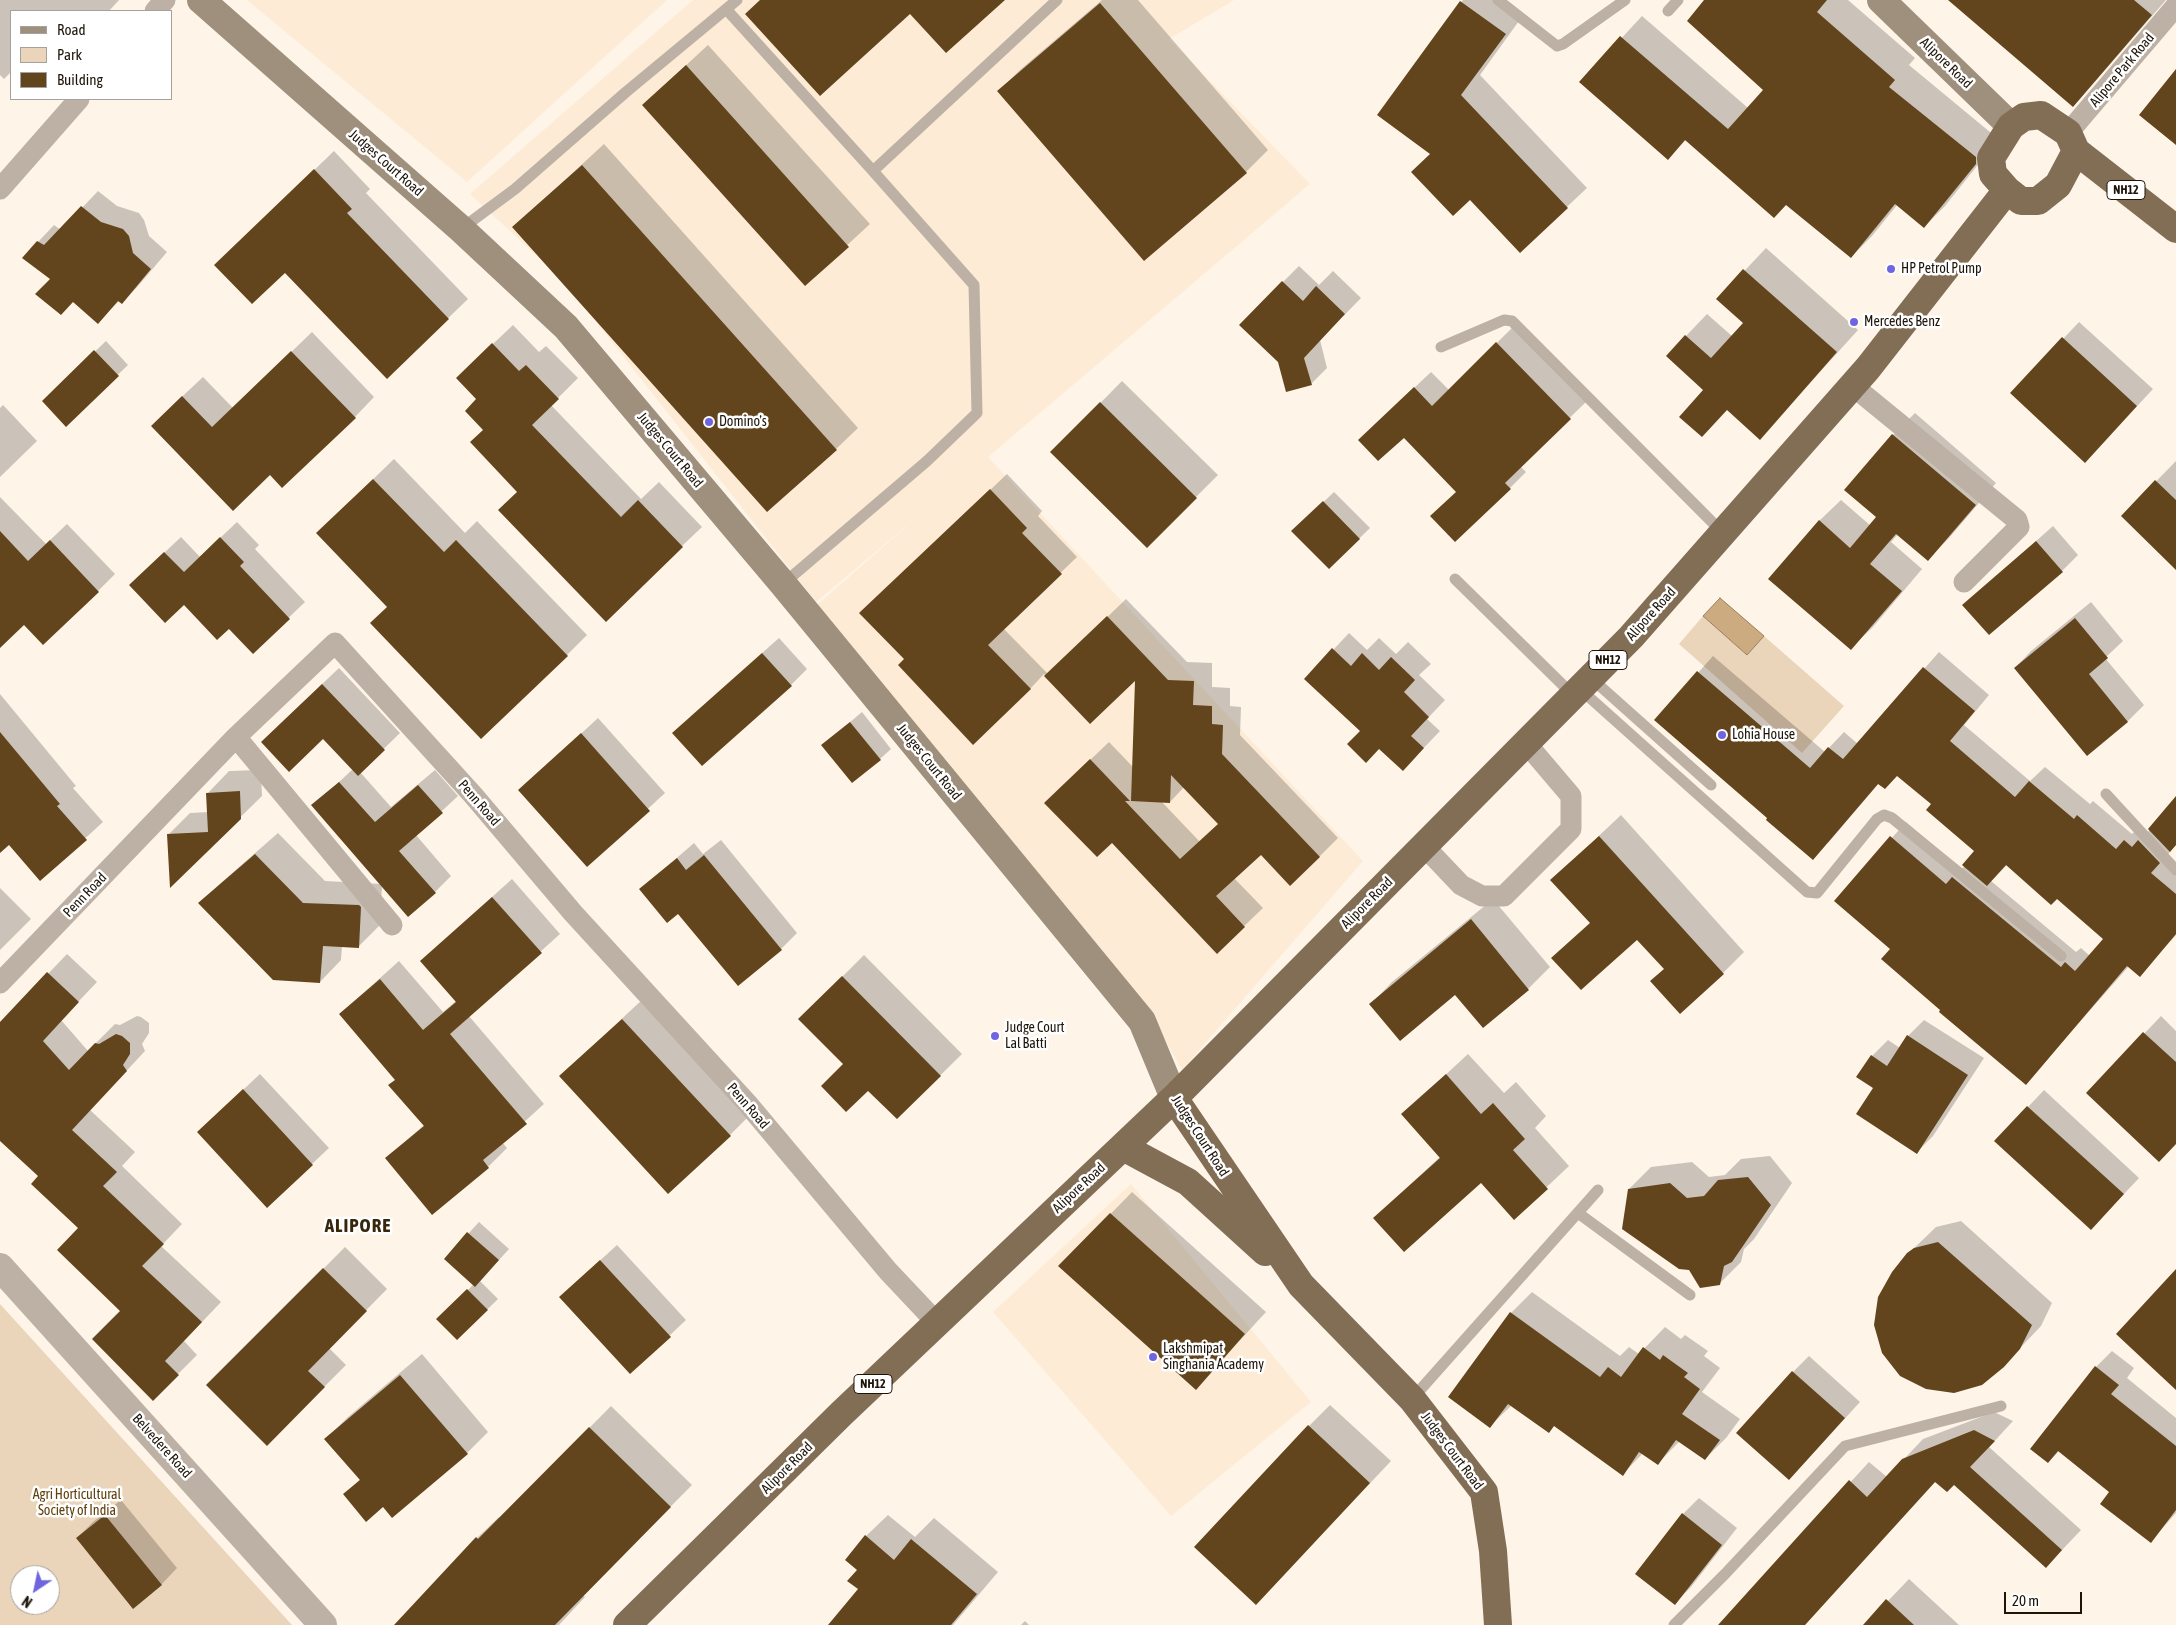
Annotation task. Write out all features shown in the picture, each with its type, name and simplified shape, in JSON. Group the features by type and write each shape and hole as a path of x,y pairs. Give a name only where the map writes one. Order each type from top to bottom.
{"highway":[{"name":"NH12","path":"2011,126 2024,117 2041,115 2176,229"},
{"path":"2011,126 1991,158 1993,174 2007,190 2021,201 2038,201 2058,185 2072,142"},
{"name":"Alipore Road","path":"628,1625 841,1414 1174,1098 1631,637 1853,386 2007,190"},
{"name":"Judges Court Road","path":"1174,1098 1301,1285 1412,1399 1484,1492 1493,1551 1498,1625"},
{"path":"1123,1147 1188,1182 1301,1285"}],"main road":[{"name":"Alipore Road","path":"1881,0 2011,126"},
{"name":"Judges Court Road","path":"210,5 460,229 566,328 783,584 1142,1021 1174,1098"}],"street":[{"path":"156,10 165,0"},
{"name":"Alipore Park Road","path":"2072,142 2176,6"},
{"path":"0,189 78,100"},
{"path":"1853,386 2016,520 2019,527 1964,582"},
{"name":"Penn Road","path":"0,983 236,736 335,643 473,795 573,913 747,1103 888,1271 938,1323"},
{"path":"236,736 392,925"},
{"path":"1424,846 1461,885 1482,896 1504,896 1571,829 1571,796 1526,743"},
{"name":"Belvedere Road","path":"0,1267 323,1625"}],"lane":[{"path":"460,229 515,189 626,92 737,0"},
{"path":"873,171 1057,0"},
{"path":"1498,0 1558,46 1625,0"},
{"path":"1668,11 1678,0"},
{"path":"726,9 974,286 977,413 927,461 783,584"},
{"path":"1441,347 1504,320 1512,321 1723,533"},
{"path":"1455,579 1581,687 1807,892 1817,893 1877,818 1884,815 1892,818 2062,956"},
{"path":"1581,687 1711,785"},
{"path":"2106,794 2176,870"},
{"path":"1412,1399 1598,1190"},
{"path":"1578,1213 1690,1295"},
{"path":"1674,1625 1725,1574 1845,1446 2001,1406"}],"shaded area":[{"path":"247,0 667,0 467,182"},
{"path":"693,0 1234,0 1169,39 1310,184 988,457 1363,861 1182,1070 1145,1004 817,605 917,517 816,602 565,282 470,194"},
{"path":"1720,598 1764,636 1747,655 1703,616"},
{"name":"Lakshmipat Singhania Academy","path":"1131,1184 1311,1402 1171,1516 993,1312"}],"green space":[{"path":"1703,616 1747,655 1764,636 1844,706 1802,753 1679,644"},
{"name":"Agri Horticultural Society of India","path":"0,1304 292,1625 0,1625"}],"building":[{"path":"760,0 1005,0 946,53 910,14 820,96 745,14"},
{"path":"1704,0 1827,0 1817,12 1895,80 1889,87 1976,157 1976,164 1924,228 1895,204 1851,258 1786,205 1774,218 1685,140 1668,160 1579,82 1620,36 1728,129 1763,90 1687,21"},
{"path":"1948,0 2134,0 2152,15 2073,107"},
{"path":"1460,1 1506,34 1461,95 1568,208 1520,253 1470,200 1453,216 1411,172 1430,154 1377,115"},
{"path":"1100,3 1247,173 1144,261 997,91"},
{"path":"686,65 849,247 805,286 642,105"},
{"path":"2176,69 2176,145 2139,115"},
{"path":"582,165 837,450 767,512 512,227"},
{"path":"314,169 352,209 347,213 449,319 387,379 285,273 252,304 214,265"},
{"path":"81,206 101,222 123,229 129,236 133,253 151,269 122,304 118,301 98,324 73,302 61,315 35,294 50,279 22,258 37,241 44,245"},
{"path":"1743,269 1837,352 1760,440 1727,410 1702,437 1679,417 1703,390 1666,356 1685,335 1711,358 1743,323 1716,299"},
{"path":"1282,281 1303,301 1316,286 1345,314 1304,358 1312,385 1286,392 1278,362 1239,325"},
{"path":"2062,337 2137,406 2085,463 2010,393"},
{"path":"1496,342 1571,419 1505,483 1511,489 1455,542 1430,516 1456,492 1404,438 1378,461 1358,440 1414,387 1432,406"},
{"path":"492,343 519,371 526,365 559,399 532,425 621,517 638,500 683,547 606,622 498,510 517,492 470,442 483,430 465,411 476,399 456,378"},
{"path":"94,350 119,376 66,427 42,401"},
{"path":"291,351 356,418 282,488 270,475 233,511 151,426 182,396 212,427"},
{"path":"1100,402 1197,498 1147,548 1050,452"},
{"path":"1892,434 1976,505 1928,561 1896,534 1870,564 1902,591 1851,650 1768,579 1819,520 1850,548 1876,517 1844,490"},
{"path":"373,479 444,552 456,540 568,656 481,739 370,623 387,607 316,533"},
{"path":"2155,480 2176,500 2176,570 2121,516"},
{"path":"990,489 1027,528 1022,533 1062,574 988,645 1031,689 973,745 898,665 904,659 859,613"},
{"path":"1323,501 1360,539 1329,569 1291,531"},
{"path":"0,531 28,561 50,540 99,592 43,645 24,625 0,648"},
{"path":"220,537 244,562 240,566 290,619 253,654 229,629 217,640 184,605 165,623 129,585 164,552 184,572"},
{"path":"2036,541 2063,572 1989,635 1962,605"},
{"path":"1107,616 1168,680 1194,681 1193,705 1212,706 1212,724 1223,725 1222,754 1320,857 1290,886 1261,855 1216,896 1245,927 1217,954 1112,843 1097,857 1044,803 1090,759 1130,801 1125,801 1180,859 1218,824 1171,775 1170,803 1131,801 1135,681 1090,724 1044,676"},
{"path":"2075,618 2108,658 2089,674 2128,722 2087,756 2014,668"},
{"path":"1332,648 1351,666 1362,653 1379,670 1391,657 1415,680 1404,692 1429,717 1411,736 1424,748 1403,771 1379,749 1366,763 1347,744 1360,731 1304,679"},
{"path":"762,653 792,686 702,766 672,733"},
{"path":"1923,667 1975,711 1950,741 2015,797 2029,781 2074,819 2077,815 2116,849 2124,840 2132,847 2138,840 2160,863 2151,873 2176,894 2176,934 2140,977 2127,966 2026,1085 1939,1012 1940,1010 1881,959 1890,949 1834,901 1890,836 1946,884 1952,877 2061,967 2065,962 2075,971 2103,939 2057,899 2051,905 2006,865 1987,886 1962,865 1974,851 1926,810 1931,804 1897,776 1885,789 1878,784 1813,860 1654,720 1697,671 1810,768 1828,747 1843,759"},
{"path":"322,684 385,750 358,776 323,739 289,772 261,742"},
{"path":"850,722 881,760 852,783 821,745"},
{"path":"0,732 60,804 57,806 87,840 40,881 9,845 0,853"},
{"path":"581,733 650,811 587,867 518,790"},
{"path":"339,782 375,822 418,785 443,813 399,851 436,893 408,917 311,805"},
{"path":"240,791 241,819 170,888 167,834 208,832 206,793"},
{"path":"2176,796 2176,845 2170,852 2148,829"},
{"path":"1599,836 1724,974 1680,1014 1650,981 1664,969 1637,940 1581,990 1551,958 1590,923 1550,880"},
{"path":"255,854 303,903 359,905 361,907 359,948 323,946 320,983 273,980 198,903"},
{"path":"704,855 782,950 738,986 678,914 667,923 639,889 677,858 686,870"},
{"path":"492,897 542,953 450,1034 527,1124 483,1160 489,1168 432,1215 385,1158 424,1126 388,1085 395,1080 339,1014 380,979 423,1030 456,1002 420,961"},
{"path":"1471,919 1529,990 1483,1028 1455,995 1400,1041 1369,1004"},
{"path":"47,972 79,1002 43,1041 69,1070 95,1043 99,1044 116,1034 122,1036 130,1043 130,1054 123,1065 127,1071 72,1130 117,1172 103,1186 164,1244 142,1266 202,1322 165,1361 179,1375 153,1401 92,1339 120,1311 57,1250 78,1228 31,1184 38,1176 0,1141 0,1022"},
{"path":"842,976 941,1076 897,1119 868,1091 846,1112 821,1086 843,1064 798,1019"},
{"path":"622,1019 731,1136 668,1194 559,1076"},
{"path":"2143,1032 2176,1062 2176,1144 2159,1162 2086,1093"},
{"path":"1907,1035 1968,1075 1917,1154 1856,1114 1873,1088 1856,1077 1871,1055 1887,1066"},
{"path":"1446,1074 1481,1114 1493,1103 1525,1139 1513,1150 1548,1189 1514,1220 1481,1183 1404,1252 1373,1218 1440,1158 1401,1114"},
{"path":"243,1089 313,1165 267,1208 197,1132"},
{"path":"2027,1106 2124,1194 2091,1230 1994,1141"},
{"path":"1748,1177 1771,1205 1732,1262 1724,1266 1720,1285 1700,1288 1689,1270 1679,1269 1622,1229 1628,1189 1670,1183 1687,1198 1704,1196 1718,1180"},
{"path":"1110,1213 1245,1334 1196,1390 1058,1266"},
{"path":"467,1232 499,1260 475,1287 444,1259"},
{"path":"1938,1242 2032,1325 2020,1349 2004,1367 1982,1385 1954,1393 1926,1389 1900,1376 1882,1353 1874,1325 1878,1297 1892,1272 1907,1253 1914,1248"},
{"path":"600,1260 671,1337 630,1374 559,1297"},
{"path":"323,1268 367,1311 308,1371 325,1387 267,1446 206,1385"},
{"path":"2176,1269 2176,1390 2116,1334"},
{"path":"467,1289 488,1310 457,1340 436,1319"},
{"path":"1510,1312 1600,1377 1608,1367 1621,1377 1643,1347 1660,1360 1663,1355 1688,1373 1684,1377 1700,1389 1682,1414 1720,1440 1705,1460 1676,1440 1658,1465 1639,1452 1623,1476 1554,1426 1549,1433 1508,1404 1490,1428 1448,1397"},
{"path":"2095,1366 2119,1385 2111,1394 2176,1446 2176,1510 2151,1543 2100,1504 2109,1492 2058,1451 2048,1463 2030,1449"},
{"path":"1792,1371 1845,1418 1789,1480 1736,1433"},
{"path":"400,1375 468,1454 392,1518 383,1507 366,1522 343,1494 360,1480 324,1439"},
{"path":"1308,1425 1370,1483 1256,1605 1194,1547"},
{"path":"589,1427 671,1507 555,1625 394,1625 476,1537 478,1539"},
{"path":"1974,1430 1995,1441 1970,1467 2062,1550 2046,1568 1954,1485 1947,1492 1935,1482 1805,1625 1718,1625 1849,1480 1867,1497 1902,1459"},
{"path":"1682,1513 1722,1545 1675,1605 1635,1574"},
{"path":"105,1515 162,1585 133,1609 76,1538"},
{"path":"865,1535 894,1560 911,1539 977,1594 951,1625 828,1625 858,1589 847,1581 857,1570 845,1560"},
{"path":"1886,1599 1914,1625 1863,1625"}],"place":[{"name":"HP Petrol Pump","path":"1891,269"},
{"name":"Mercedes Benz","path":"1854,322"},
{"name":"Domino's","path":"709,422"},
{"name":"Lohia House","path":"1722,735"},
{"name":"Judge Court Lal Batti","path":"995,1036"},
{"name":"Lakshmipat Singhania Academy","path":"1153,1357"}],"district":[{"name":"ALIPORE","path":"358,1226"}]}
